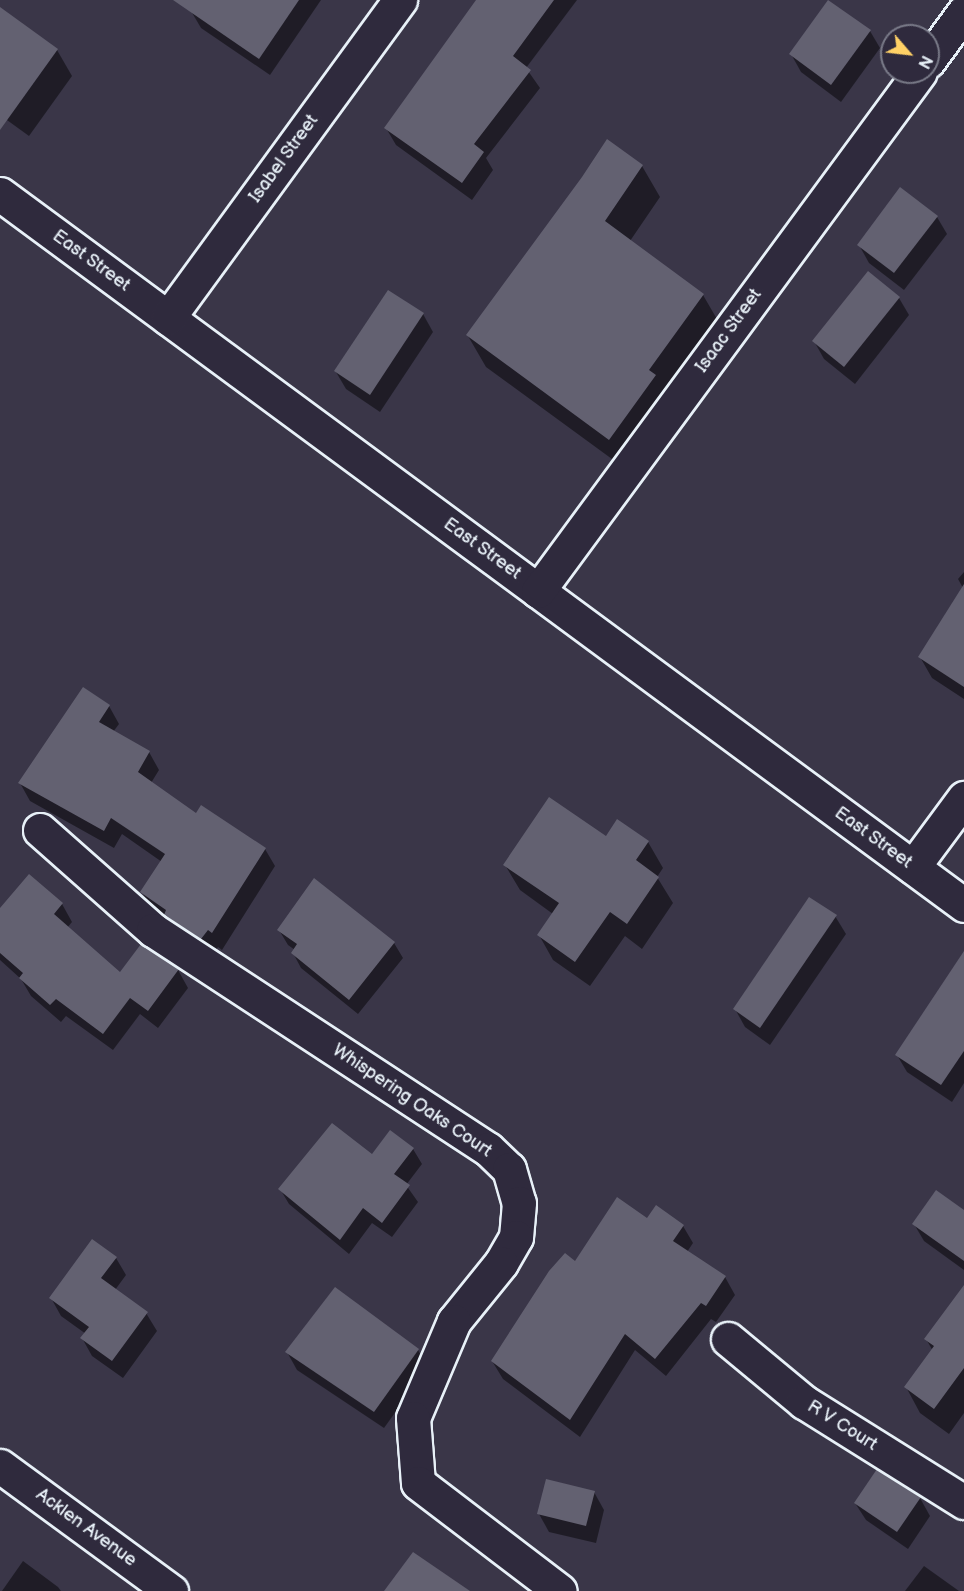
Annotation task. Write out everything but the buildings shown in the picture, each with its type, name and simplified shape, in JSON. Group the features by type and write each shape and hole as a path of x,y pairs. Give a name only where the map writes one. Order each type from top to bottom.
{"street":[{"name":"Isabel Street","path":"168,318 399,0"},
{"path":"940,45 964,12"},
{"name":"Isaac Street","path":"538,591 911,84"},
{"name":"East Street","path":"0,194 964,905"},
{"path":"913,867 964,798"},
{"name":"Whispering Oaks Court","path":"40,830 153,930 488,1149 509,1169 519,1203 516,1237 501,1263 454,1321 413,1418 418,1483 560,1591"},
{"name":"R V Court","path":"728,1339 804,1402 964,1502"},
{"name":"Acklen Avenue","path":"0,1466 171,1591"}]}
